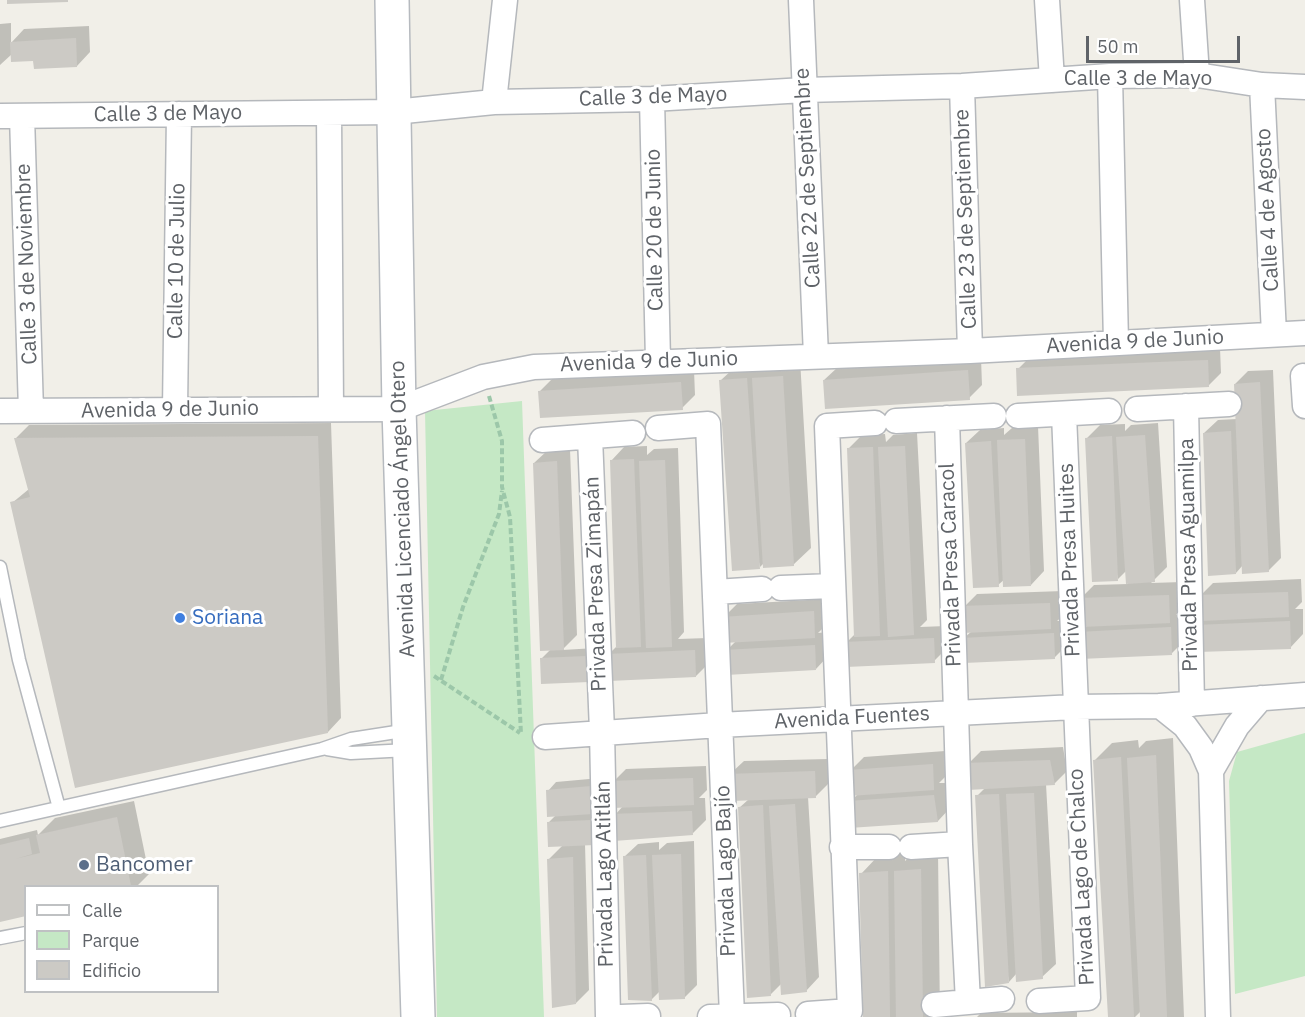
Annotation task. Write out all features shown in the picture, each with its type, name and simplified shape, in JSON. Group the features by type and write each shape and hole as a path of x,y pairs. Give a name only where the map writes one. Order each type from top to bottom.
{"main road":[{"name":"Avenida Licenciado Ángel Otero","path":"392,0 399,409 418,1017"}],"street":[{"path":"494,102 505,0"},
{"name":"Calle 22 de Septiembre","path":"801,0 816,356"},
{"path":"1047,0 1052,80"},
{"path":"1192,0 1197,75"},
{"name":"Calle 3 de Mayo","path":"11,116 394,112 494,102 652,99 804,90 962,86 1110,76 1197,75 1262,85 1305,87"},
{"path":"1110,76 1116,343"},
{"name":"Calle 4 de Agosto","path":"1262,85 1274,334"},
{"name":"Calle 23 de Septiembre","path":"962,86 970,351"},
{"name":"Calle 20 de Junio","path":"652,99 658,361"},
{"path":"329,113 331,409"},
{"name":"Calle 10 de Julio","path":"174,409 179,114"},
{"name":"Calle 3 de Noviembre","path":"11,116 32,411"},
{"name":"Avenida 9 de Junio","path":"0,411 399,409 483,377 534,367 970,351 1305,333"},
{"path":"1303,376 1305,406"},
{"name":"Privada Presa Aguamilpa","path":"1137,409 1229,404"},
{"name":"Privada Presa Aguamilpa","path":"1186,406 1192,704"},
{"path":"808,1014 850,1011 827,426 1109,411"},
{"name":"Privada Presa Huites","path":"1064,414 1075,707"},
{"name":"Privada Presa Caracol","path":"947,418 955,713 968,1002"},
{"name":"Privada Lago Bajío","path":"658,428 708,424 732,1017"},
{"path":"542,440 633,433"},
{"name":"Privada Presa Zimapán","path":"590,436 602,731"},
{"path":"715,592 833,586"},
{"name":"Avenida Fuentes","path":"545,737 602,731 839,718 1075,707 1160,706 1305,695"},
{"path":"1211,771 1237,726 1261,698"},
{"path":"1160,706 1185,726 1201,748 1211,771 1218,1017"},
{"name":"Privada Lago de Chalco","path":"1039,1001 1088,998 1075,707"},
{"name":"Privada Lago Atitlán","path":"602,731 608,1017"},
{"path":"842,847 960,844"},
{"path":"934,1005 1002,999"},
{"path":"710,1017 778,1015"},
{"path":"621,1017 648,1016"}],"lane":[{"path":"0,567 3,607 59,808"},
{"path":"0,821 322,749 351,739 409,740"},
{"path":"322,749 351,753 409,740"},
{"path":"0,938 24,933"}],"path":[{"path":"441,680 463,607 499,514 502,487 502,441 483,377"},
{"path":"502,487 510,517 515,574 517,683 521,734"},
{"path":"407,661 441,680 521,734 545,737"}],"green space":[{"path":"522,401 544,1017 437,1017 425,411"},
{"path":"1305,733 1305,976 1235,994 1229,781 1237,752"}],"building":[{"path":"7,0 68,0 68,2 7,4"},
{"path":"76,38 77,67 34,69 33,61 11,62 10,42"},
{"path":"1208,360 1209,387 1017,396 1016,368"},
{"path":"968,370 970,400 825,409 823,380"},
{"path":"783,376 794,566 763,568 752,378"},
{"path":"747,378 760,569 732,571 719,380"},
{"path":"681,382 683,410 540,418 538,391"},
{"path":"1260,382 1269,572 1242,574 1234,384"},
{"path":"1231,431 1236,574 1208,576 1203,433"},
{"path":"1145,435 1155,582 1126,584 1116,437"},
{"name":"Soriana","path":"318,436 328,733 75,788 10,502 30,497 14,438"},
{"path":"1112,436 1118,581 1092,582 1085,438"},
{"path":"1025,439 1031,586 1003,587 997,440"},
{"path":"991,441 999,587 973,588 965,443"},
{"path":"905,446 914,635 888,637 878,447"},
{"path":"873,447 880,636 854,637 847,448"},
{"path":"634,459 641,647 616,648 610,460"},
{"path":"665,460 672,647 646,648 639,461"},
{"path":"557,461 564,650 540,651 533,463"},
{"path":"1288,592 1289,617 1200,621 1198,595"},
{"path":"1169,595 1170,623 1080,627 1080,598"},
{"path":"1050,603 1051,629 963,633 962,606"},
{"path":"814,611 815,638 723,643 722,617"},
{"path":"1290,621 1291,649 1198,652 1197,625"},
{"path":"1171,627 1172,655 1080,659 1079,632"},
{"path":"1054,633 1055,659 964,663 963,638"},
{"path":"934,638 935,663 846,667 845,642"},
{"path":"815,645 816,670 726,675 725,650"},
{"path":"695,650 696,677 609,681 608,654"},
{"path":"588,656 589,682 541,684 540,658"},
{"path":"1156,755 1167,1017 1140,1017 1127,758"},
{"path":"1121,757 1134,1017 1108,1017 1093,760"},
{"path":"1050,760 1055,785 968,790 966,763"},
{"path":"933,764 934,790 849,796 849,770"},
{"path":"815,771 816,798 731,801 729,774"},
{"path":"693,778 694,805 612,808 611,781"},
{"path":"592,786 592,814 547,817 546,790"},
{"path":"1034,793 1043,979 1016,982 1006,794"},
{"path":"999,794 1009,983 985,987 975,795"},
{"path":"934,795 938,822 849,828 849,801"},
{"path":"795,804 807,992 781,995 769,806"},
{"path":"763,805 771,996 747,998 738,807"},
{"path":"692,811 693,835 614,841 613,814"},
{"name":"Bancomer","path":"117,817 131,885 24,885 24,916 0,922 0,845 29,838 32,854 15,859 40,853 36,835"},
{"path":"592,820 595,845 548,847 547,822"},
{"path":"681,854 685,999 659,1000 652,855"},
{"path":"646,855 652,1001 628,1000 623,856"},
{"path":"573,857 576,1004 552,1008 547,859"},
{"path":"921,869 923,1017 896,1017 894,871"},
{"path":"888,871 890,1017 863,1017 859,873"}],"place":[{"name":"Soriana","path":"180,618"},
{"name":"Bancomer","path":"84,865"}]}
